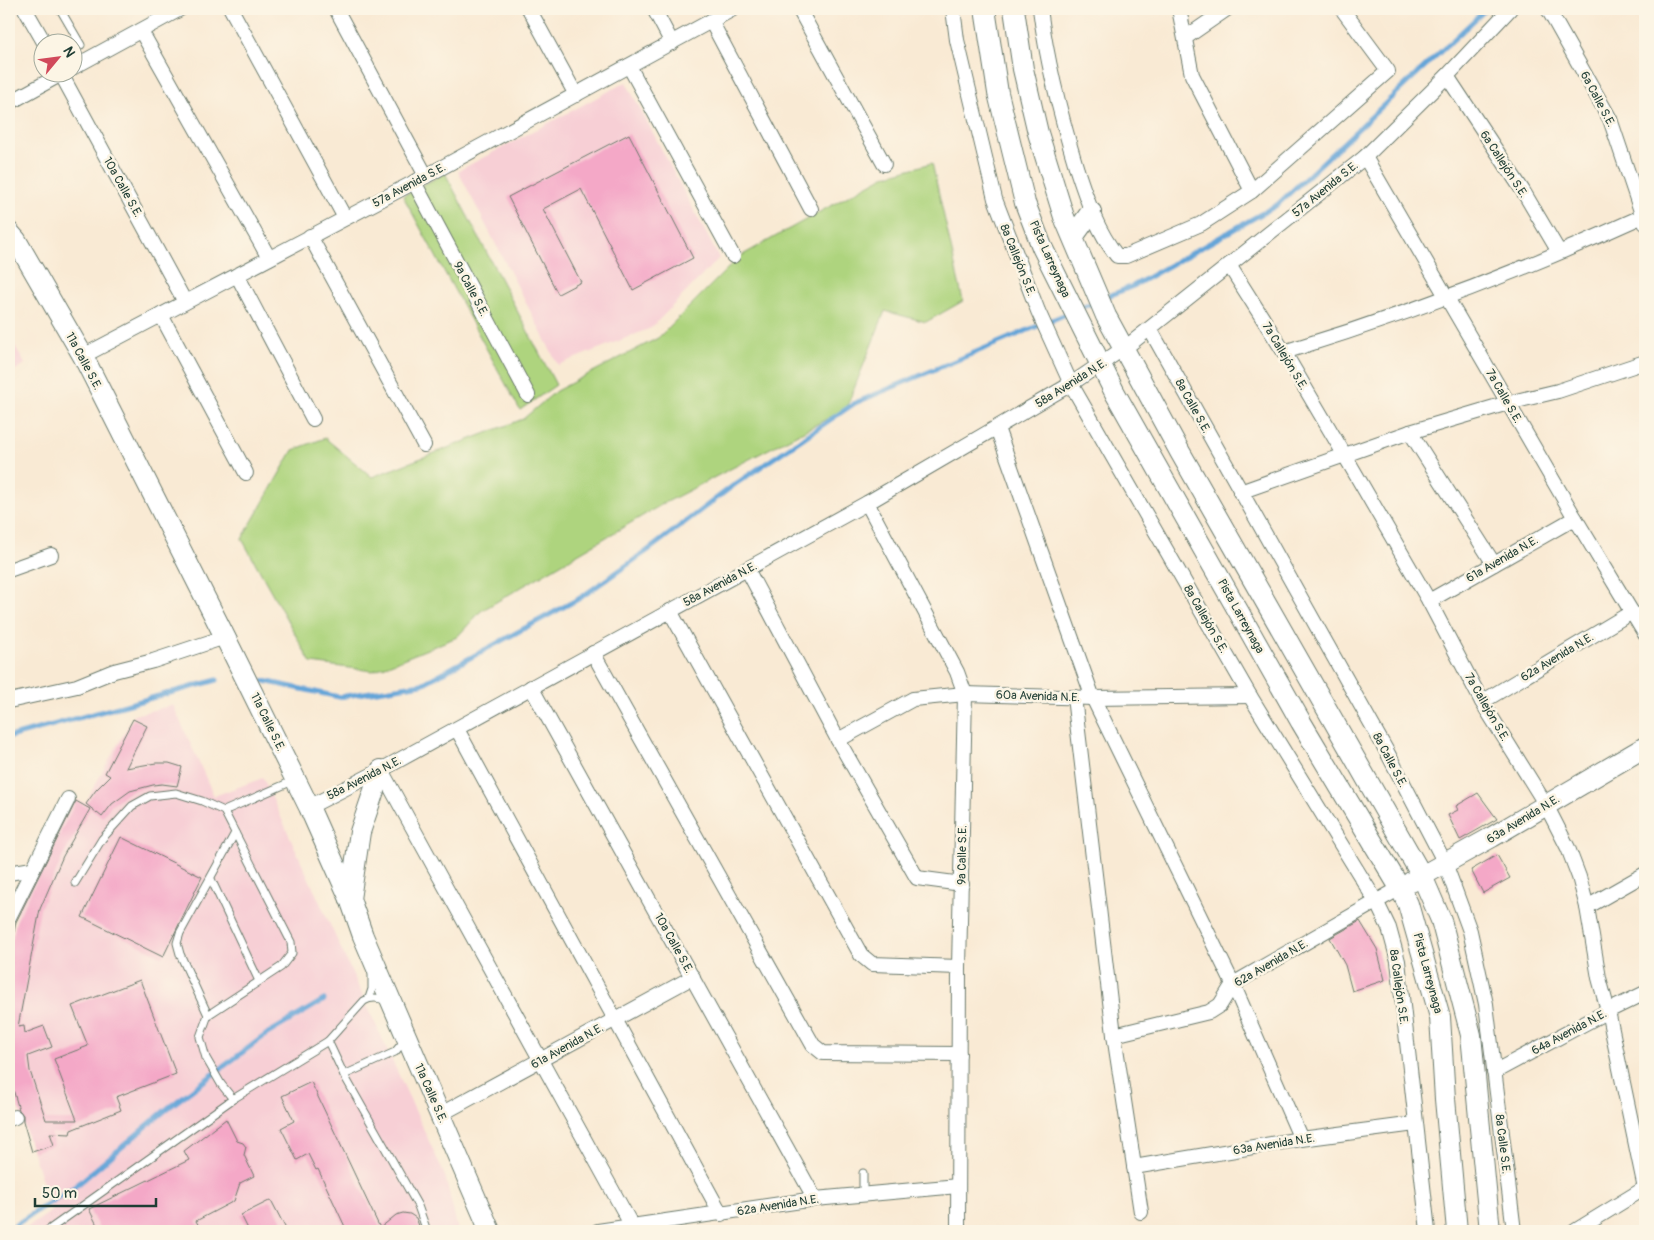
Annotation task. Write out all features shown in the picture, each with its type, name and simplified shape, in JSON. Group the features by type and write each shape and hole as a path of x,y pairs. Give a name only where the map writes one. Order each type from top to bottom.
{"main road":[{"name":"Pista Larreynaga","path":"985,9 998,93 1026,203 1042,247 1100,365 1301,722 1400,888 1413,920 1440,1017 1445,1099 1457,1231"},
{"path":"1014,9 1023,69 1038,133 1064,217 1106,316 1238,555 1422,876 1442,920 1471,1035 1490,1231"},
{"path":"1073,237 1091,212"},
{"name":"11a Calle S.E.","path":"9,232 16,240 83,356 296,779 350,898 368,948 392,1005 400,1044 414,1056 441,1114 490,1231"},
{"name":"63a Avenida N.E.","path":"1400,888 1492,838 1645,747"},
{"path":"350,898 360,832 382,770"}],"street":[{"path":"25,9 38,32"},
{"path":"82,63 177,9"},
{"path":"231,9 345,218"},
{"name":"9a Calle S.E.","path":"336,9 528,395"},
{"path":"530,9 576,95"},
{"path":"654,9 672,42"},
{"name":"57a Avenida S.E.","path":"83,356 420,179 733,9"},
{"path":"800,9 884,164"},
{"name":"8a Callejón S.E.","path":"953,9 957,40 995,199 1038,311 1071,384 1250,696 1377,903 1389,928 1398,961 1428,1231"},
{"path":"1040,9 1045,48 1066,135 1091,212 1110,248 1117,256 1126,256 1201,224 1252,191 1388,71 1342,9"},
{"path":"1179,9 1192,75 1252,191"},
{"path":"1185,38 1227,9"},
{"name":"57a Avenida S.E.","path":"1123,349 1365,157 1447,76 1510,9"},
{"name":"6a Calle S.E.","path":"1548,9 1610,119 1644,220"},
{"path":"711,21 811,209"},
{"path":"141,30 269,258"},
{"path":"629,66 733,256"},
{"name":"6a Callejón S.E.","path":"1447,76 1522,191 1559,252"},
{"path":"9,104 48,82"},
{"name":"10a Calle S.E.","path":"70,82 185,302"},
{"name":"7a Calle S.E.","path":"1365,157 1575,518 1645,634"},
{"path":"1284,352 1325,340 1446,296 1644,220"},
{"path":"310,236 424,445"},
{"name":"7a Callejón S.E.","path":"1229,265 1284,352 1344,454 1429,601 1482,702 1546,805 1568,848 1587,906 1599,978 1608,1011 1645,1188"},
{"path":"237,275 313,419"},
{"path":"161,315 246,473"},
{"name":"8a Calle S.E.","path":"1150,329 1386,750 1445,863 1470,931 1486,1004 1514,1231"},
{"name":"58a Avenida N.E.","path":"309,807 382,770 867,503 1071,384 1123,349"},
{"path":"1240,492 1410,432 1508,403 1558,391 1645,362"},
{"path":"997,428 1093,698 1233,984 1301,1140"},
{"path":"1410,432 1494,564"},
{"name":"9a Calle S.E.","path":"867,503 958,672 965,694 959,967 958,1231"},
{"name":"61a Avenida N.E.","path":"1429,601 1575,518"},
{"path":"9,570 51,555"},
{"path":"747,569 838,740 917,878 962,884"},
{"path":"670,611 861,955 872,964 959,967"},
{"name":"62a Avenida N.E.","path":"1482,702 1632,612"},
{"path":"9,701 77,686 114,671 153,662 225,637"},
{"path":"593,653 811,1043 823,1053 959,1054"},
{"name":"10a Calle S.E.","path":"531,687 815,1199"},
{"name":"60a Avenida N.E.","path":"838,740 913,699 965,694 1093,698 1250,696"},
{"path":"1074,697 1114,1035 1140,1212"},
{"path":"457,729 721,1214"},
{"path":"382,770 632,1226"},
{"path":"9,917 68,798"},
{"path":"9,873 32,869"},
{"path":"1587,906 1645,874"},
{"name":"62a Avenida N.E.","path":"1114,1035 1209,1012 1220,1005 1233,984 1377,903 1400,888"},
{"name":"61a Avenida N.E.","path":"441,1114 693,977"},
{"name":"64a Avenida N.E.","path":"1494,1072 1645,993"},
{"name":"63a Avenida N.E.","path":"1134,1166 1415,1124"},
{"name":"62a Avenida N.E.","path":"598,1231 815,1199 958,1186"},
{"path":"1575,1231 1645,1188"}],"lane":[{"path":"60,9 73,32"},
{"path":"224,811 296,779"},
{"path":"75,883 102,839 132,806 150,796 176,794 202,800 224,811 291,942 292,954 281,967 208,1015 200,1037 206,1058 221,1084 233,1099"},
{"path":"208,1015 180,954 177,943 180,933 235,833"},
{"path":"211,879 260,981"},
{"path":"368,948 373,978 369,998"},
{"path":"47,1231 233,1099 328,1042 364,1001 369,998 382,999 392,1005"},
{"path":"328,1042 418,1206 426,1231"},
{"path":"344,1074 400,1044"},
{"path":"863,1173 864,1194"}],"shaded area":[{"path":"626,82 719,258 651,328 558,365 458,171"},
{"path":"9,335 25,364 9,374"},
{"path":"173,705 214,796 263,778 445,1176 458,1231 22,1231 52,1211 9,1080 9,950 19,904 72,798 85,803 134,715"}],"green space":[{"path":"932,163 963,301 926,322 885,311 846,409 661,505 481,611 457,637 373,671 311,663 242,539 293,450 325,438 372,477 523,419 556,391 658,338 739,257 884,176"},
{"path":"445,173 556,385 520,410 403,196"}],"building":[{"path":"629,134 693,258 633,290 581,189 543,209 581,282 558,294 508,197"},
{"path":"133,719 147,726 126,768 156,763 169,763 182,767 177,786 162,784 130,791 112,804 102,817 86,804 96,790 110,776 105,773"},
{"path":"1478,793 1497,819 1460,840 1448,815 1458,810 1456,806"},
{"path":"76,801 90,809 63,856 40,909 18,1027 24,1026 25,1033 44,1026 52,1047 28,1056 30,1071 46,1120 77,1120 54,1059 88,1046 72,1006 140,980 176,1074 116,1097 121,1110 71,1130 70,1134 50,1133 54,1145 32,1152 23,1115 19,1110 9,1075 9,956 16,922"},
{"path":"121,837 202,877 163,957 82,917"},
{"path":"1497,855 1510,878 1483,893 1471,870"},
{"path":"1360,921 1377,949 1385,980 1352,991 1345,965 1330,938"},
{"path":"311,1082 380,1228 396,1215 403,1213 410,1214 416,1218 421,1231 347,1231 318,1169 316,1170 308,1154 297,1160 281,1128 294,1121 282,1096"},
{"path":"226,1119 237,1141 243,1143 246,1147 244,1155 254,1176 240,1183 234,1201 196,1221 202,1231 100,1231 89,1209 189,1160 184,1151"},
{"path":"271,1200 287,1231 249,1231 241,1215"}],"waterway":[{"path":"1104,298 1133,286 1277,205 1486,9"},
{"path":"1078,309 1096,302"},
{"path":"264,681 339,697 422,684 580,598 647,551 734,485 855,403 1071,312"},
{"path":"9,737 217,680"},
{"path":"9,1229 77,1185 168,1108 267,1034 324,1000"}]}
